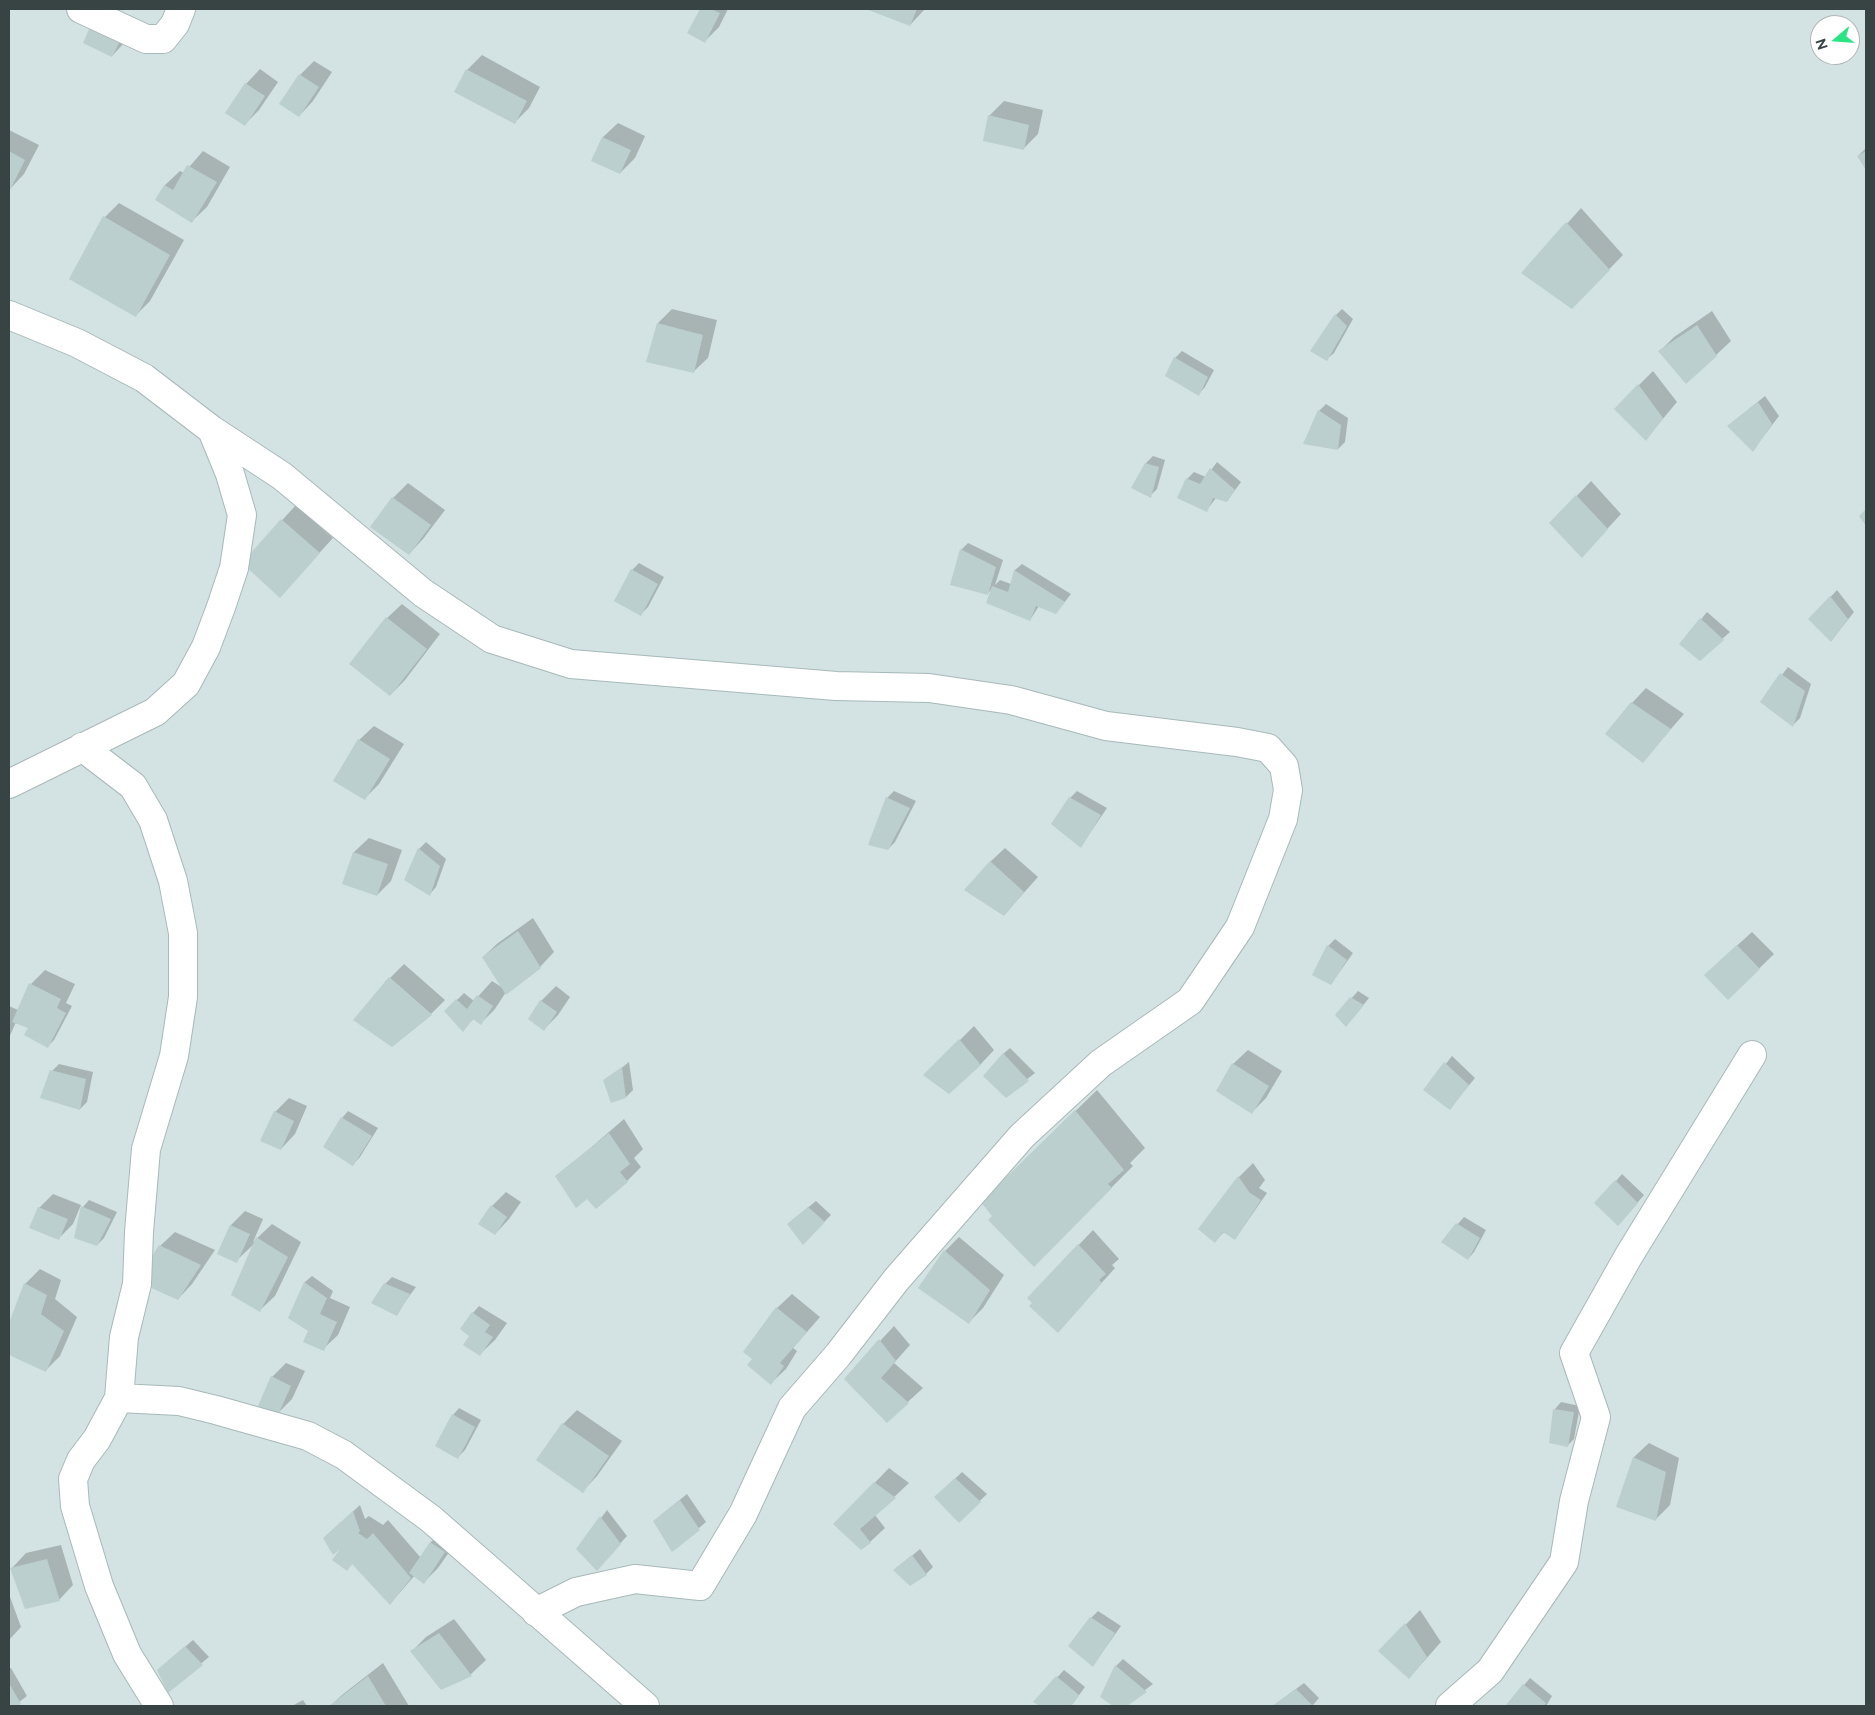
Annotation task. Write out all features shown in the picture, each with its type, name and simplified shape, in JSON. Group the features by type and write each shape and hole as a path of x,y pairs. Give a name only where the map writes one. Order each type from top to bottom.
{"street":[{"path":"81,9 146,39 163,39 175,24 181,9"},
{"path":"9,315 77,344 144,378 212,430 282,476 431,598 492,639 571,664 836,686 929,688 1011,700 1106,726 1237,742 1268,748 1284,766 1288,790 1283,819 1244,918 1190,1001 1101,1063 1022,1136 896,1280 838,1355 792,1408 744,1514 700,1586 635,1579 576,1592 536,1612"},
{"path":"9,784 155,712 186,684 206,647 234,568 242,515 230,474 212,430"},
{"path":"82,747 133,786 153,820 173,881 183,933 183,997 174,1056 146,1149 137,1284 124,1337 119,1398 98,1439 81,1460 73,1479 75,1506 99,1586 127,1654 159,1706"},
{"path":"1450,1706 1490,1671 1564,1562 1574,1501 1596,1417 1574,1353 1628,1258 1752,1056"},
{"path":"119,1398 179,1401 308,1436 344,1455 431,1519 645,1706"}],"shaded area":[{"path":"9,9 1866,9 1866,1706 9,1706"}],"building":[{"path":"700,9 711,9 720,13 705,43 687,33"},
{"path":"866,9 917,9 910,26"},
{"path":"92,22 122,37 112,57 83,43"},
{"path":"466,69 527,101 515,124 454,92"},
{"path":"299,74 319,87 299,117 279,104"},
{"path":"245,83 265,96 245,126 225,113"},
{"path":"988,115 1029,125 1024,150 983,141"},
{"path":"602,137 631,150 620,174 591,161"},
{"path":"9,151 25,160 9,192"},
{"path":"1866,151 1866,170 1857,156"},
{"path":"187,165 217,182 192,223 155,200 164,185 173,190"},
{"path":"103,216 170,255 136,317 69,279"},
{"path":"1566,222 1610,270 1572,309 1521,273"},
{"path":"1335,314 1347,326 1327,361 1310,351"},
{"path":"657,323 703,335 694,373 646,362"},
{"path":"1697,325 1717,356 1686,384 1658,351"},
{"path":"1174,357 1208,377 1199,396 1165,376"},
{"path":"1638,384 1663,418 1646,441 1614,409"},
{"path":"1758,402 1772,424 1753,452 1727,426"},
{"path":"1318,410 1341,425 1338,450 1303,444"},
{"path":"1145,463 1159,467 1151,498 1131,488"},
{"path":"1210,468 1235,490 1227,502 1213,498 1207,512 1177,498 1186,478 1200,484"},
{"path":"1576,495 1608,529 1582,558 1549,523"},
{"path":"392,497 431,525 409,555 370,527"},
{"path":"1866,509 1866,526 1859,516"},
{"path":"281,519 320,553 280,598 242,563"},
{"path":"960,549 996,567 988,595 950,585"},
{"path":"631,569 658,584 641,616 614,601"},
{"path":"1014,570 1065,602 1056,614 1036,606 1030,621 986,603 992,586 1008,592"},
{"path":"1830,596 1848,619 1831,642 1808,619"},
{"path":"386,617 427,649 390,696 349,664"},
{"path":"1700,618 1724,640 1700,661 1679,644"},
{"path":"1780,673 1805,691 1793,727 1760,702"},
{"path":"1631,702 1671,729 1643,763 1605,734"},
{"path":"358,739 390,759 365,800 333,781"},
{"path":"886,797 910,808 888,850 868,845"},
{"path":"1069,797 1101,815 1081,848 1051,824"},
{"path":"418,848 440,866 430,896 404,880"},
{"path":"353,852 388,864 377,896 342,884"},
{"path":"990,861 1024,892 1004,916 964,890"},
{"path":"518,931 541,968 506,995 482,957"},
{"path":"1327,945 1347,960 1331,985 1312,975"},
{"path":"1737,945 1760,969 1728,1000 1704,975"},
{"path":"389,977 432,1015 392,1047 353,1020"},
{"path":"29,983 61,999 57,1008 66,1013 48,1048 24,1035 28,1028 12,1022"},
{"path":"477,995 493,1006 481,1025 473,1019 463,1032 444,1011 456,999 467,1009"},
{"path":"1350,997 1364,1005 1346,1027 1335,1015"},
{"path":"540,1000 557,1012 544,1031 528,1019"},
{"path":"959,1039 981,1065 949,1094 923,1075"},
{"path":"1003,1053 1029,1081 1006,1098 983,1076"},
{"path":"1444,1062 1469,1085 1450,1110 1423,1090"},
{"path":"1232,1063 1269,1086 1252,1114 1216,1091"},
{"path":"622,1067 626,1098 611,1103 603,1080"},
{"path":"50,1070 86,1079 80,1110 40,1098"},
{"path":"1075,1110 1124,1170 1108,1184 1112,1188 1034,1267 988,1220 992,1216 981,1202"},
{"path":"274,1111 294,1121 281,1150 260,1141"},
{"path":"341,1117 372,1136 353,1166 323,1147"},
{"path":"609,1133 630,1164 620,1172 628,1182 596,1209 587,1199 576,1208 555,1176"},
{"path":"1238,1176 1250,1193 1261,1200 1235,1240 1223,1232 1215,1243 1198,1229"},
{"path":"1615,1180 1638,1203 1618,1226 1594,1203"},
{"path":"491,1205 507,1217 495,1235 478,1224"},
{"path":"81,1206 111,1219 97,1246 74,1238"},
{"path":"38,1207 68,1219 59,1240 29,1228"},
{"path":"808,1207 825,1222 803,1245 787,1224"},
{"path":"1456,1223 1480,1238 1468,1260 1441,1242"},
{"path":"230,1225 250,1234 237,1263 217,1254"},
{"path":"256,1237 288,1257 260,1312 231,1295"},
{"path":"1078,1244 1106,1274 1099,1280 1102,1283 1058,1333 1029,1306 1032,1303 1027,1298"},
{"path":"159,1245 201,1265 178,1300 136,1281"},
{"path":"944,1250 990,1290 969,1324 918,1288"},
{"path":"304,1282 327,1298 320,1314 337,1322 324,1351 303,1342 308,1331 288,1318"},
{"path":"24,1283 47,1295 41,1314 64,1331 46,1372 9,1355 9,1323"},
{"path":"384,1283 410,1294 397,1316 371,1303"},
{"path":"776,1307 807,1332 780,1363 784,1366 771,1385 747,1365 752,1359 743,1352"},
{"path":"472,1312 490,1325 485,1332 493,1337 480,1356 463,1345 469,1336 460,1329"},
{"path":"879,1339 896,1361 881,1378 909,1403 887,1423 844,1379"},
{"path":"271,1376 291,1386 278,1415 258,1406"},
{"path":"1553,1409 1574,1412 1568,1447 1549,1443"},
{"path":"452,1414 475,1427 458,1459 435,1446"},
{"path":"562,1423 609,1456 583,1493 536,1460"},
{"path":"1633,1457 1666,1472 1656,1521 1616,1507"},
{"path":"955,1478 981,1502 959,1523 934,1497"},
{"path":"874,1482 896,1498 860,1529 871,1543 861,1550 833,1524"},
{"path":"680,1500 700,1530 672,1552 653,1521"},
{"path":"353,1511 360,1531 358,1533 367,1539 373,1533 411,1578 390,1605 352,1564 347,1571 332,1560 340,1549 333,1555 323,1538"},
{"path":"600,1516 621,1544 597,1571 576,1549"},
{"path":"430,1542 445,1552 424,1584 409,1573"},
{"path":"912,1555 927,1575 910,1586 893,1570"},
{"path":"47,1559 60,1601 25,1609 10,1568"},
{"path":"1090,1617 1115,1633 1093,1667 1068,1646"},
{"path":"1405,1623 1427,1657 1409,1679 1378,1651"},
{"path":"439,1633 472,1676 441,1690 410,1651"},
{"path":"185,1646 203,1665 168,1693 157,1670"},
{"path":"1115,1665 1147,1692 1127,1706 1113,1706 1100,1697"},
{"path":"368,1676 386,1706 329,1706"},
{"path":"1056,1676 1079,1695 1071,1706 1040,1706 1033,1702"},
{"path":"9,1683 21,1704 17,1706 9,1706"},
{"path":"1523,1684 1546,1703 1544,1706 1506,1705"},
{"path":"1296,1689 1313,1706 1272,1706"}]}
